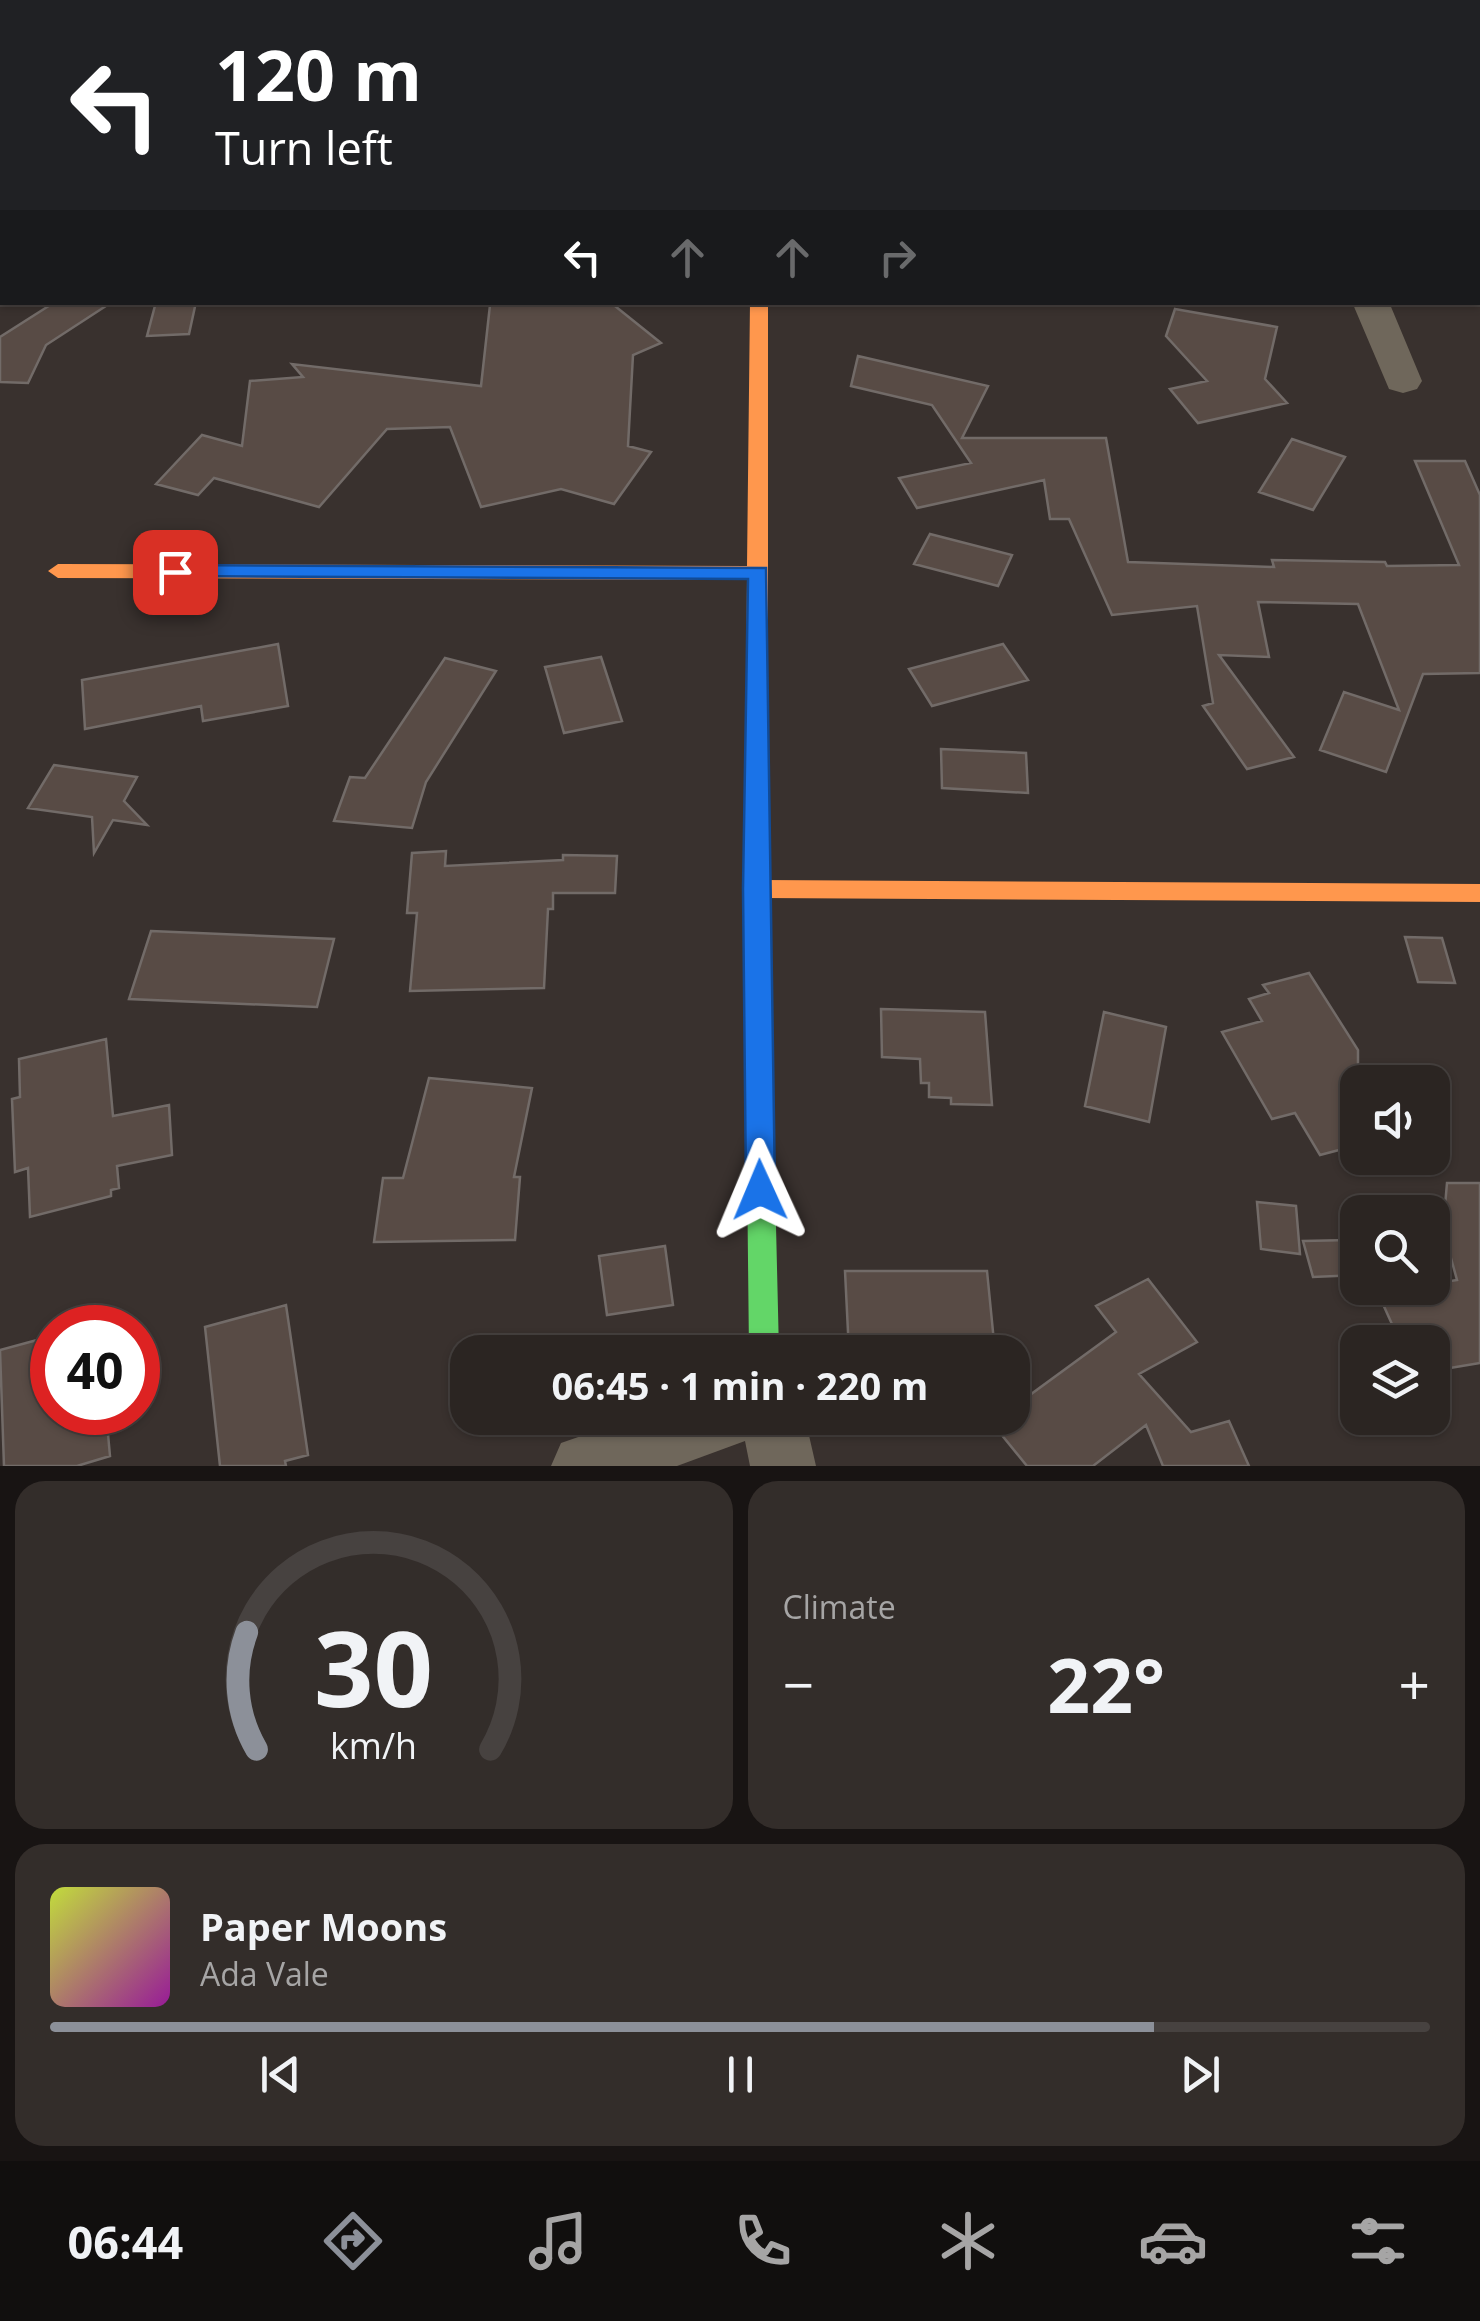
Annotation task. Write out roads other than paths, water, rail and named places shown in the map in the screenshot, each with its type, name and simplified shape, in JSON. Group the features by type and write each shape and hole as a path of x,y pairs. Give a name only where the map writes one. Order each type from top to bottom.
{"street":[{"path":"759,305 756,889 764,1335"},
{"path":"1371,305 1403,381"},
{"path":"58,571 759,572"},
{"path":"756,889 1480,893"},
{"path":"584,1466 676,1435"},
{"path":"777,1435 783,1466"}]}
